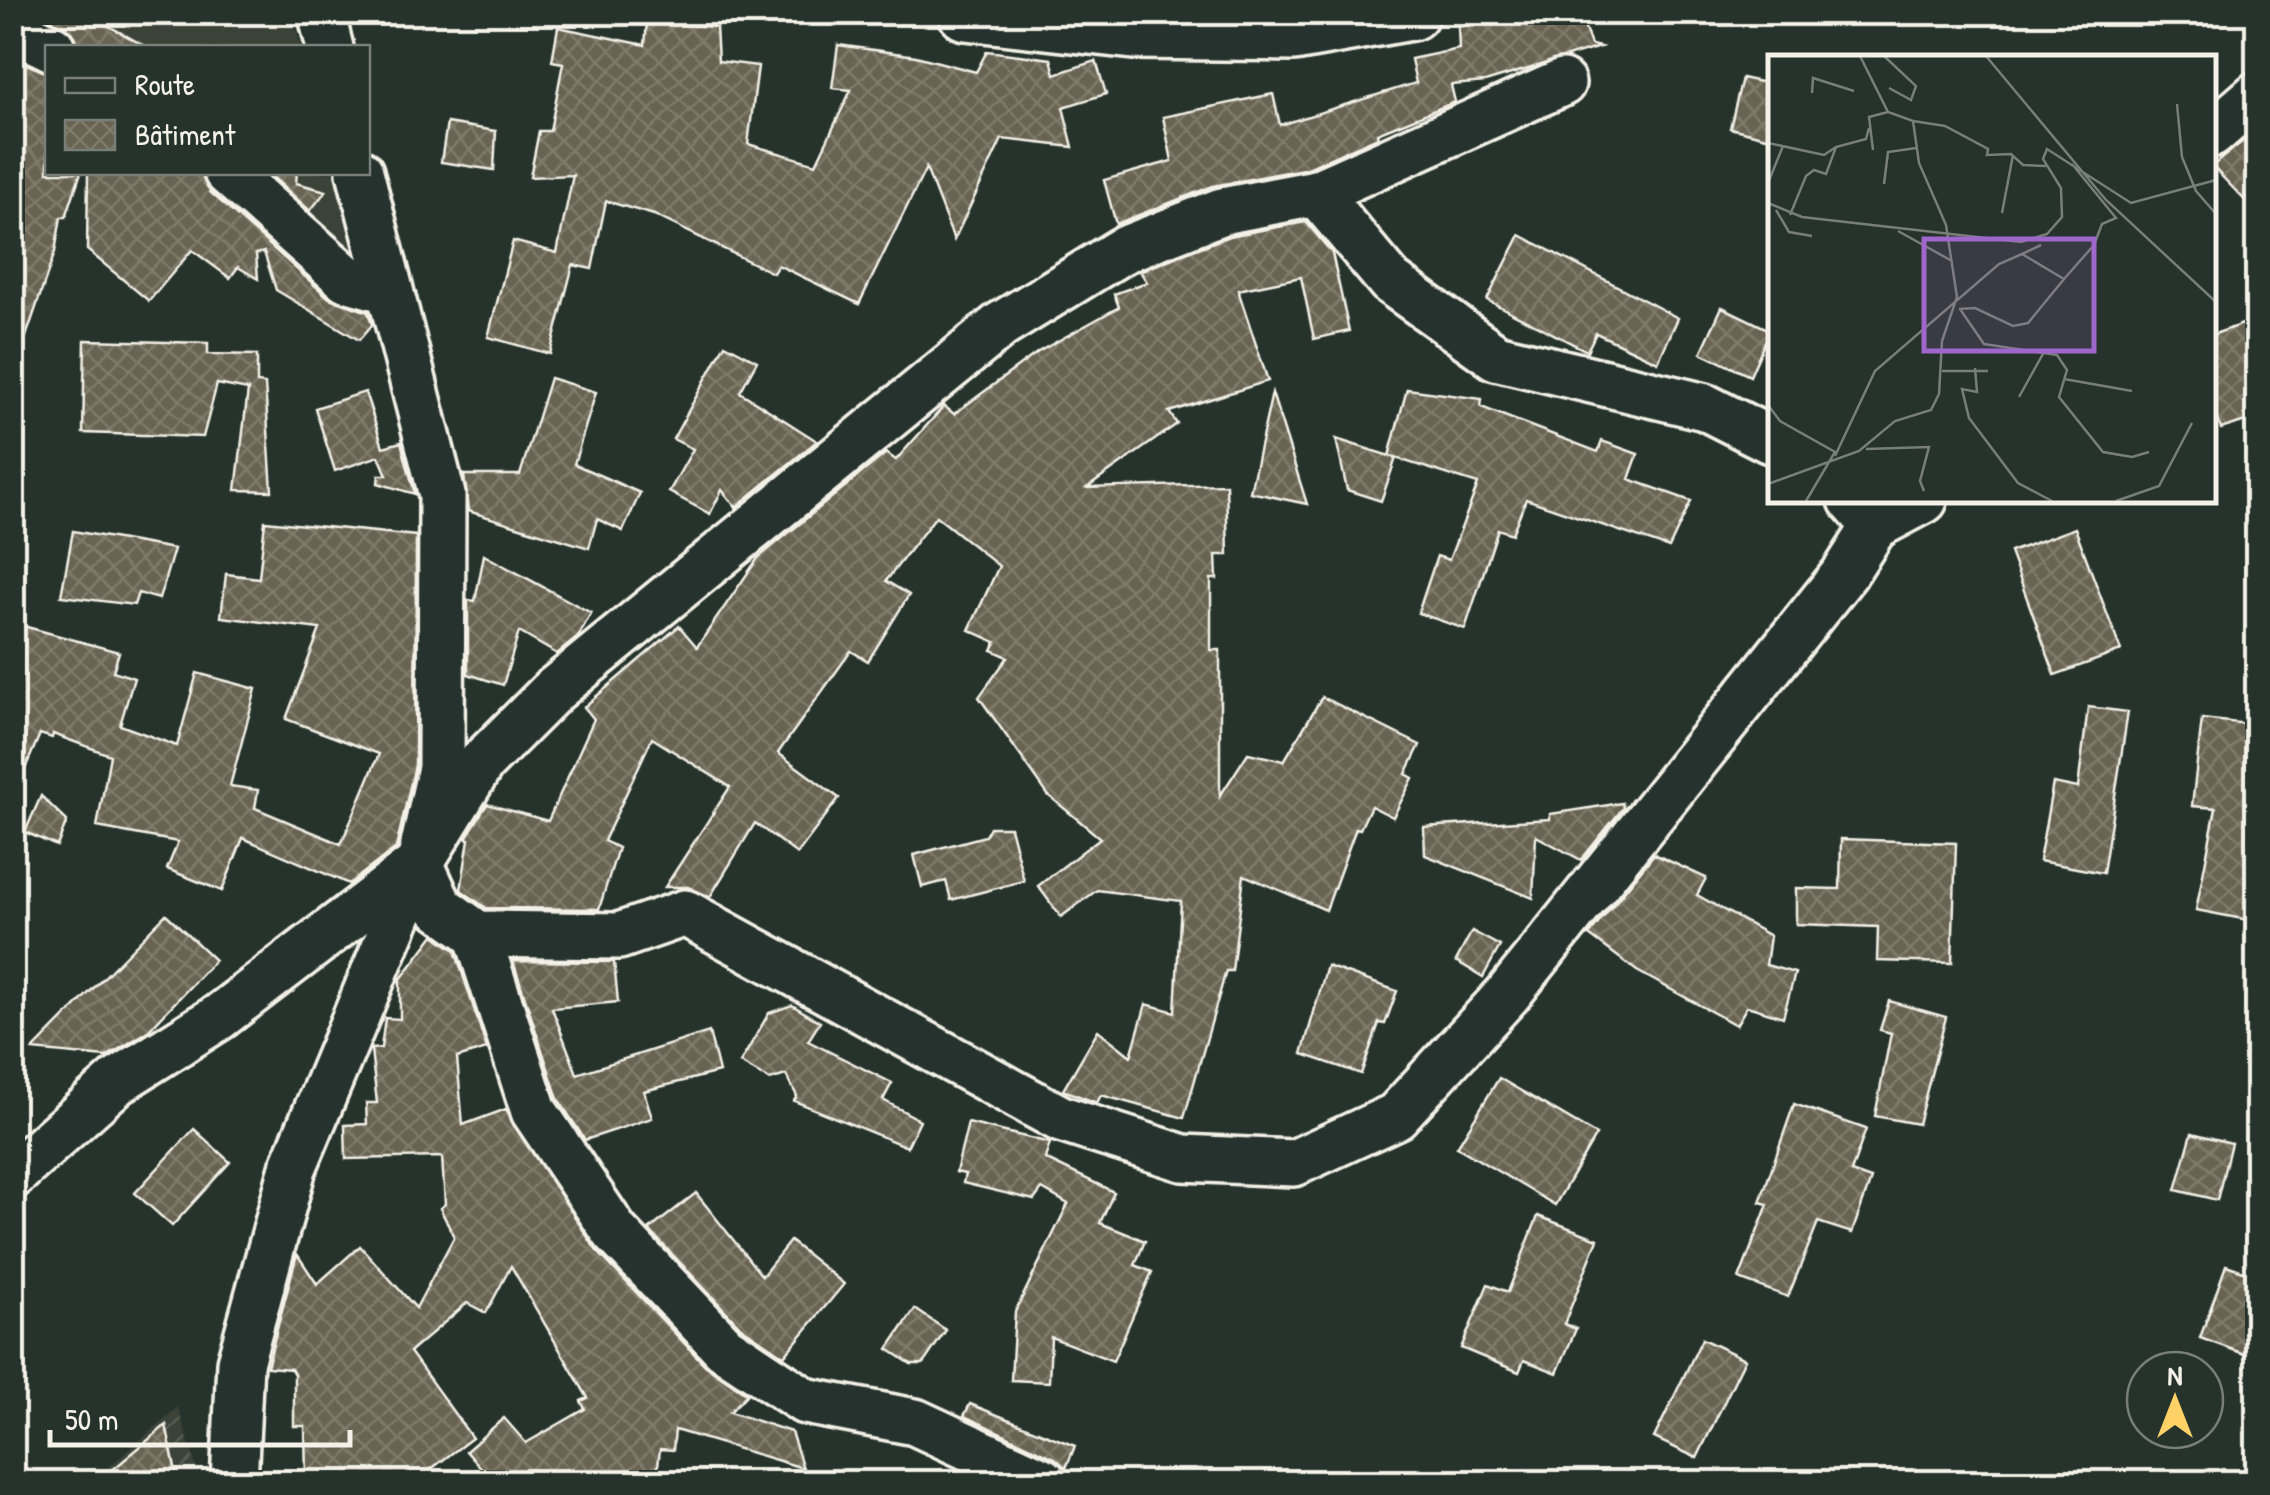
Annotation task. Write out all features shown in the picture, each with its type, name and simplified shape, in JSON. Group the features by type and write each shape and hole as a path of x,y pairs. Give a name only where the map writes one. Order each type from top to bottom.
{"street":[{"path":"321,12 329,45"},
{"path":"966,12 1134,32 1294,34 1411,12"},
{"path":"12,28 46,45"},
{"path":"234,1482 240,1364 292,1168 420,863 482,762 554,690 1001,325 1123,250 1222,211 1316,193 1562,82"},
{"path":"2215,131 2258,94"},
{"path":"230,175 346,278 388,290"},
{"path":"361,175 442,495 441,768 420,863 440,907 478,934 619,936 685,913 1061,1119 1183,1158 1294,1163 1396,1116 1508,994 1845,574 1864,513 1915,502"},
{"path":"1316,193 1391,282 1496,356 1705,407 1768,439"},
{"path":"12,1176 118,1081 219,1016 420,863"},
{"path":"478,934 534,1111 615,1232 724,1347 805,1400 915,1422 1044,1482"}],"shaded area":[{"path":"13,12 291,13 300,45 55,45"},
{"path":"253,175 337,175 361,264"},
{"path":"178,1407 201,1482 90,1482 101,1474"}],"building":[{"path":"40,12 84,12 143,45 77,45 73,33"},
{"path":"1515,12 1579,12 1591,45 1600,47 1485,82 1451,85 1455,102 1377,133 1378,137 1308,168 1213,186 1116,224 1104,180 1172,161 1163,117 1273,94 1280,125 1416,83 1411,59 1459,49 1458,27"},
{"path":"647,22 716,27 718,61 758,66 748,144 816,164 851,90 832,88 838,45 916,56 976,72 987,51 1051,59 1055,74 1096,61 1106,94 1063,107 1073,147 1002,139 954,240 926,168 859,304 778,265 773,273 654,215 606,201 592,269 573,265 550,354 488,337 513,241 557,253 573,175 530,177 539,131 550,131 563,63 552,61 558,27 645,45"},
{"path":"12,58 45,72 45,175 80,175 66,217 61,217 55,252 18,360 12,360"},
{"path":"1742,78 1768,84 1768,138 1730,128"},
{"path":"447,123 496,131 494,170 441,162"},
{"path":"2258,129 2258,214 2215,169 2215,164"},
{"path":"88,175 203,175 210,192 329,298 368,312 372,325 359,340 276,290 264,252 256,254 258,279 238,267 230,278 192,250 149,301 87,250"},
{"path":"270,175 297,175 296,183 326,191 310,211"},
{"path":"1306,222 1332,253 1349,331 1314,339 1301,277 1238,290 1268,381 1169,412 1177,424 1087,488 1226,484 1228,555 1216,555 1217,579 1211,579 1211,650 1220,650 1220,796 1248,753 1284,761 1322,697 1420,745 1406,774 1413,778 1393,817 1371,806 1360,829 1356,828 1326,910 1244,875 1232,971 1226,971 1184,1118 1101,1095 1097,1103 1063,1090 1098,1030 1131,1056 1146,1004 1175,1012 1181,901 1097,890 1061,917 1038,886 1100,838 1048,795 979,697 1008,657 992,650 996,642 969,630 999,566 936,516 886,581 909,595 868,661 851,651 778,753 839,798 797,854 755,823 710,897 688,887 665,887 730,787 652,738 604,841 618,848 599,909 486,908 461,890 469,839 466,838 487,804 548,821 594,719 584,707 679,626 697,647 758,558 886,453 896,460 944,406 954,414 1038,352 1119,307 1114,294 1147,282 1140,271 1229,236"},
{"path":"1520,235 1678,318 1658,362 1596,333 1587,351 1487,300"},
{"path":"1722,307 1768,329 1750,376 1701,353"},
{"path":"2245,323 2258,358 2258,417 2221,429 2215,414 2215,334"},
{"path":"85,340 208,343 208,354 257,355 257,383 265,384 272,491 236,490 248,390 217,384 203,437 83,433"},
{"path":"725,344 757,361 740,392 817,441 736,507 722,490 710,514 669,492 693,449 673,439"},
{"path":"550,378 596,392 574,464 640,493 623,531 597,519 589,548 468,511 464,475 520,475"},
{"path":"1407,389 1482,399 1481,407 1598,452 1602,441 1638,454 1629,479 1691,501 1669,548 1526,499 1512,534 1498,529 1465,629 1418,613 1437,556 1449,560 1478,484 1389,456"},
{"path":"365,392 383,447 401,442 415,494 378,483 379,475 387,475 379,456 335,471 315,408"},
{"path":"1272,393 1307,504 1250,492"},
{"path":"1336,439 1396,458 1381,501 1347,490"},
{"path":"265,521 416,536 415,765 396,848 349,884 243,838 222,891 167,869 178,842 97,827 110,755 53,734 52,738 40,734 12,799 12,623 119,652 113,671 134,678 120,725 177,746 197,673 256,689 230,786 258,790 255,808 341,844 379,754 286,719 320,629 221,617 226,574 259,578"},
{"path":"2075,528 2121,651 2055,675 2010,552"},
{"path":"73,531 174,549 159,599 138,593 134,605 61,596"},
{"path":"484,555 591,613 578,637 557,654 519,632 503,685 468,674 468,600 475,601"},
{"path":"2088,707 2128,712 2103,873 2039,861 2053,783 2078,788"},
{"path":"2202,719 2258,725 2258,922 2196,910 2216,808 2192,806"},
{"path":"41,796 67,821 57,846 25,832"},
{"path":"1622,803 1623,808 1581,860 1536,836 1533,898 1425,855 1424,827 1550,819 1550,814"},
{"path":"990,827 1010,827 1024,881 951,900 946,881 922,887 914,855 985,836"},
{"path":"1841,839 1956,843 1952,963 1877,961 1878,927 1796,924 1796,888 1840,889"},
{"path":"1654,854 1706,878 1697,895 1770,936 1766,965 1795,973 1783,1017 1747,1006 1736,1025 1637,971 1589,935"},
{"path":"166,914 215,960 147,1032 106,1057 33,1050"},
{"path":"1472,931 1500,946 1483,977 1456,961"},
{"path":"434,935 455,950 487,1049 457,1058 463,1125 506,1109 596,1250 705,1365 747,1394 730,1412 791,1432 803,1468 675,1430 673,1450 660,1449 656,1482 494,1482 466,1451 504,1418 526,1443 585,1409 581,1401 588,1398 511,1266 486,1313 467,1303 410,1352 472,1438 414,1482 306,1482 305,1426 294,1426 294,1374 291,1369 267,1367 297,1254 317,1284 360,1246 416,1308 454,1237 440,1208 445,1204 442,1157 346,1159 345,1125 367,1124 366,1103 377,1103 371,1049 381,1048 385,1018 400,1019 400,980"},
{"path":"513,961 614,962 618,1002 552,1008 577,1074 709,1032 719,1072 644,1091 652,1118 585,1140 558,1099"},
{"path":"1327,966 1397,991 1385,1024 1379,1023 1361,1074 1302,1054"},
{"path":"1889,1001 1946,1017 1918,1124 1875,1116 1891,1033 1880,1030"},
{"path":"792,1005 820,1022 808,1041 892,1083 883,1100 920,1120 907,1147 794,1101 797,1096 786,1075 770,1080 740,1063 769,1013"},
{"path":"1499,1078 1596,1135 1555,1205 1457,1147"},
{"path":"1794,1104 1866,1129 1851,1172 1871,1179 1852,1233 1818,1222 1788,1297 1739,1279 1768,1204 1760,1202"},
{"path":"968,1123 1050,1143 1045,1159 1114,1192 1100,1223 1145,1241 1135,1265 1152,1272 1113,1361 1051,1337 1049,1382 1011,1380 1015,1312 1068,1204 1042,1189 1034,1200 963,1183 965,1174 956,1172"},
{"path":"194,1129 230,1162 172,1226 135,1193"},
{"path":"2192,1133 2231,1143 2217,1200 2176,1190"},
{"path":"696,1193 762,1276 790,1241 844,1284 784,1356 741,1327 649,1230"},
{"path":"1538,1216 1598,1239 1564,1324 1576,1329 1557,1373 1524,1360 1519,1372 1461,1348 1488,1284 1508,1292"},
{"path":"2226,1265 2258,1276 2258,1359 2200,1338"},
{"path":"915,1309 946,1330 923,1364 911,1364 888,1349"},
{"path":"1702,1339 1745,1359 1697,1458 1654,1438"},
{"path":"970,1404 1075,1446 1066,1468 1055,1458 964,1416"},
{"path":"166,1425 178,1482 98,1482"}]}
